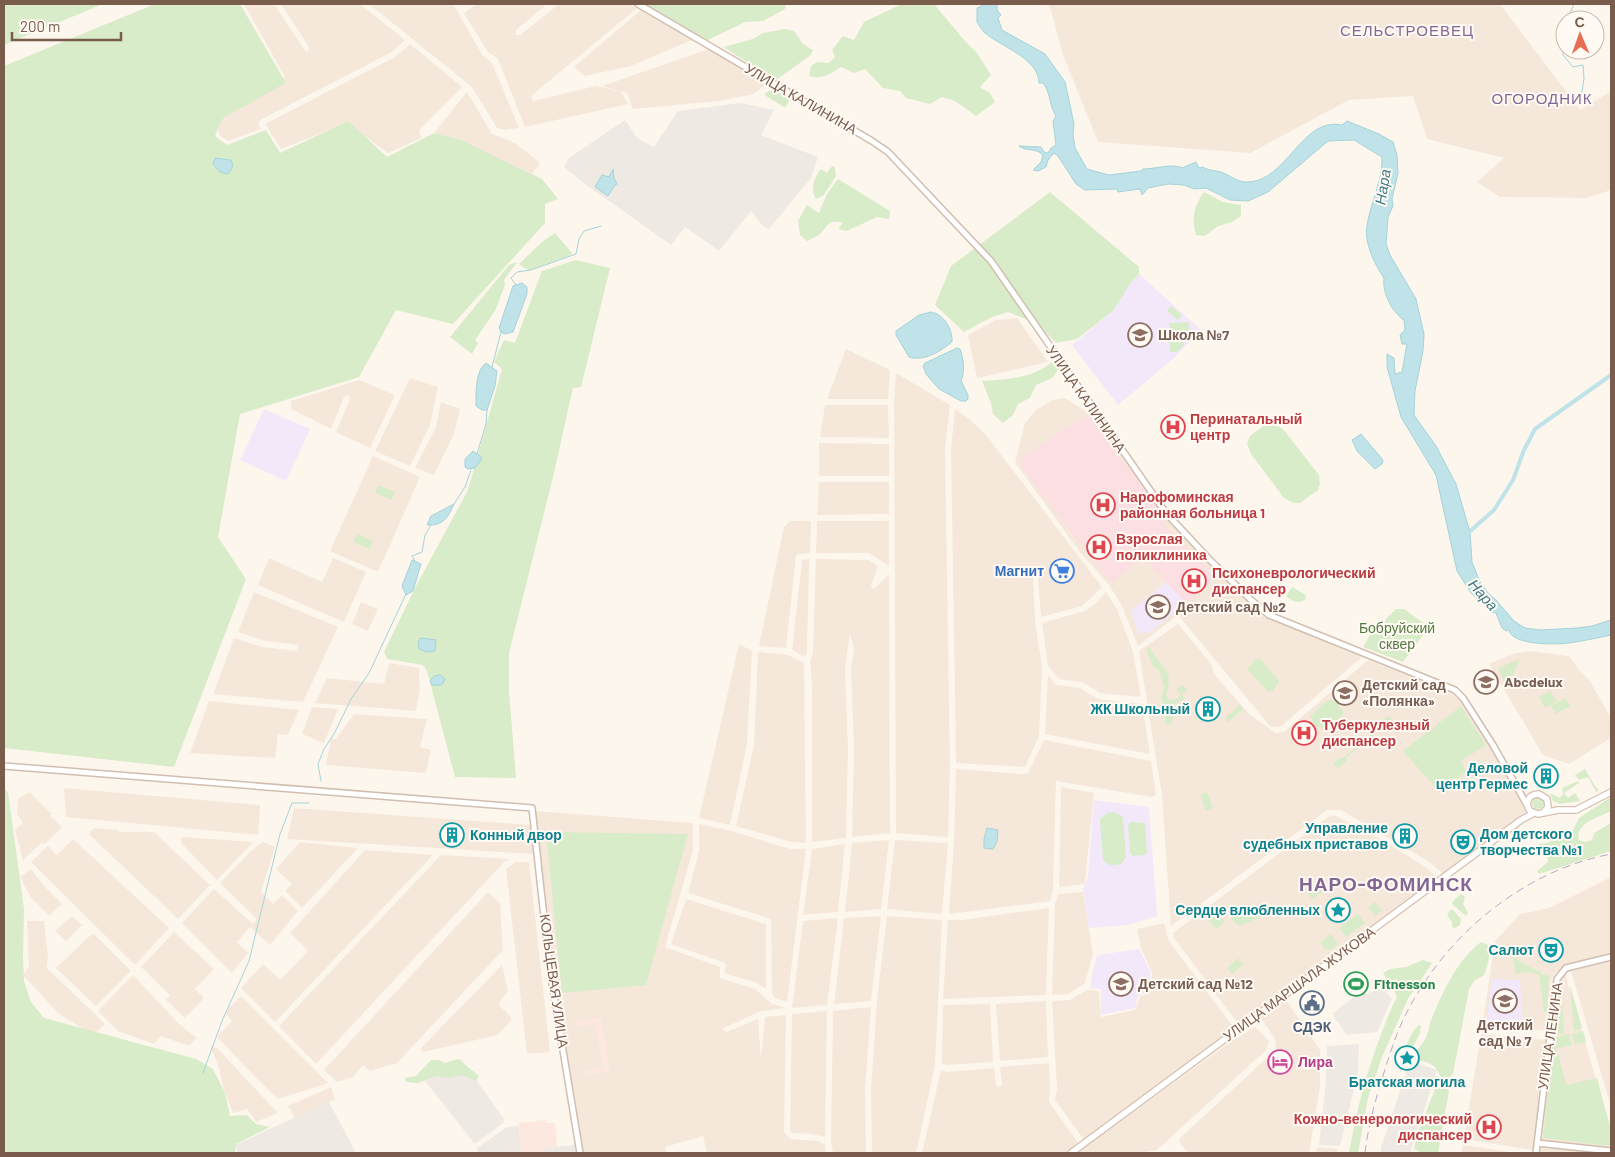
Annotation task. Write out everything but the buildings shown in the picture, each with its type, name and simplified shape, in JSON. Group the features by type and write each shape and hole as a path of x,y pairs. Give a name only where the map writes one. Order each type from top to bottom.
{"main road":[{"path":"1558,810 1548,803 1544,795 1537,794 1531,796 1527,806 1530,814 1558,810 1576,810 1611,792"},
{"path":"1543,813 1548,807 1548,803"},
{"name":"УЛИЦА МАРШАЛА ЖУКОВА","path":"1071,1153 1530,814"}],"street":[{"name":"УЛИЦА КАЛИНИНА","path":"638,4 888,152 991,261 1166,513 1210,560 1266,614 1455,690 1463,698 1494,746 1527,806"},
{"name":"КОЛЬЦЕВАЯ УЛИЦА","path":"4,766 532,808 550,972 580,1153"},
{"path":"1522,794 1531,796"},
{"name":"УЛИЦА ЛЕНИНА","path":"1536,1153 1557,979 1566,968 1611,957"},
{"path":"1537,1143 1611,1151"}],"shaded area":[{"path":"244,4 274,4 306,52 309,50 309,47 281,4 360,4 405,40 392,52 260,120 258,123 261,129 228,141 219,135 218,112 285,77"},
{"path":"369,4 453,4 483,56 492,63 519,128 505,130 497,128 472,87"},
{"path":"476,4 547,4 516,30 516,35 520,35 559,4 629,4 637,8 531,96 533,101 596,86 619,91 602,86 709,49 767,83 754,94 719,101 633,109 627,93 621,91 628,104 525,127 498,59 488,52 464,13"},
{"path":"1047,4 1500,4 1580,110 1611,91 1611,190 1587,198 1500,197 1477,182 1504,158 1427,139 1413,96 1349,100 1250,153 1098,142 1062,52 1051,10"},
{"path":"641,10 692,40 631,66 585,76 574,67"},
{"path":"410,44 462,87 419,130 421,138 388,153 346,123 281,149 265,124 395,57"},
{"path":"467,92 492,134 515,143 540,163 532,174 462,140 434,133"},
{"path":"741,103 774,110 761,135 818,157 811,178 769,229 763,226 751,211 719,251 685,227 671,245 564,167 569,158 625,120 637,138 654,147 678,111"},
{"name":"Школа №7","path":"1139,274 1201,330 1173,359 1118,405 1072,345 1113,311 1130,284"},
{"path":"1017,318 1048,362 977,378 968,335 996,320"},
{"path":"846,349 890,370 888,399 827,399"},
{"path":"896,373 950,405 945,449 950,766 948,837 896,833 894,402"},
{"path":"410,378 438,387 430,425 410,466 375,451"},
{"path":"359,380 395,395 370,448 336,432 350,399 349,395 344,397 331,429 291,409 291,401"},
{"path":"1065,398 1087,412 1135,473 1164,515 1208,563 1263,616 1362,657 1280,727 1276,727 1270,726 1178,615 1138,646 1122,606 1109,585 1079,551 1015,462 1025,423 1036,410 1053,400"},
{"path":"441,402 460,409 454,434 434,475 415,468 436,427"},
{"path":"825,405 888,405 889,438 820,437"},
{"path":"264,409 310,429 286,481 240,460"},
{"path":"955,409 986,435 1102,587 1082,606 1041,617 1038,577 1033,576 1035,621 1042,667 1039,736 1025,767 956,763 951,449"},
{"name":"Нарофоминская районная больница 1","path":"1088,415 1166,518 1162,522 1216,578 1186,603 1142,556 1112,583 1072,534 1022,467 1022,457"},
{"path":"819,443 889,444 889,476 819,476"},
{"path":"373,456 420,477 378,572 330,551"},
{"path":"819,482 889,482 889,514 817,515"},
{"path":"790,521 811,521 810,553 798,554 796,556 786,648 759,646 784,527"},
{"path":"817,521 889,521 889,566 869,553 816,553"},
{"path":"269,558 322,582 333,558 366,572 344,622 258,585"},
{"path":"809,559 807,652 805,657 792,650 802,560"},
{"path":"816,559 868,560 878,566 871,587 874,589 889,574 890,833 852,837 854,749 851,668 854,649 850,633 845,668 848,749 846,838 812,842 812,683 810,661 813,652"},
{"name":"Детский сад №2","path":"1166,582 1186,603 1148,634 1146,631 1139,635 1131,611"},
{"path":"254,592 338,627 303,702 213,694 234,638 262,647 297,651 298,645 266,641 238,632"},
{"path":"1106,592 1117,609 1133,652 1141,697 1100,693 1082,682 1059,679 1048,666 1042,623 1085,611 1095,604"},
{"path":"361,602 378,609 368,631 352,624"},
{"path":"1178,624 1212,665 1214,674 1248,713 1275,733 1284,732 1368,660 1451,693 1460,699 1492,750 1526,806 1525,813 1443,874 1431,863 1341,810 1327,810 1171,926 1162,796 1139,651"},
{"path":"739,644 752,651 747,744 730,825 699,818"},
{"path":"1529,651 1569,656 1590,681 1611,718 1611,738 1569,764 1543,755 1489,664 1513,654"},
{"path":"758,652 788,655 804,663 806,843 791,842 736,826 754,745"},
{"path":"389,663 419,668 420,688 416,711 315,703 327,678 384,684"},
{"path":"1048,675 1056,685 1080,688 1098,699 1142,704 1150,754 1045,734"},
{"name":"Детский сад «Полянка»","path":"1345,680 1357,695 1345,705 1332,691"},
{"path":"209,701 299,710 288,735 278,734 275,758 190,753"},
{"path":"312,707 338,709 324,743 302,734"},
{"path":"354,714 427,719 420,747 431,750 426,773 326,765 331,739 336,739"},
{"name":"Туберкулезный диспансер","path":"1306,718 1319,734 1303,748 1289,732"},
{"path":"1044,740 1151,761 1156,795 1152,797 1056,781 1053,890 1050,901 949,914 956,769 1028,773"},
{"path":"1061,787 1094,793 1085,884 1059,887"},
{"path":"64,788 260,805 258,835 66,817"},
{"path":"29,792 52,814 50,816 62,827 45,844 42,842 23,860 15,830 23,823 17,814 18,799"},
{"path":"1094,800 1149,807 1157,916 1127,925 1089,928 1083,889 1088,877"},
{"path":"294,808 531,825 534,854 287,839"},
{"path":"536,811 693,823 693,850 665,947 720,967 720,978 755,989 772,1004 786,1008 761,1011 722,1029 726,1032 758,1019 761,1059 765,1017 786,1015 784,1132 790,1139 819,1141 825,1145 826,1153 707,1153 703,1136 665,1147 667,1153 583,1153 553,971"},
{"path":"1334,815 1384,841 1427,868 1438,878 1239,1025 1174,938 1173,933 1329,816"},
{"path":"699,824 731,831 790,849 806,849 787,1002 775,998 772,994 771,919 688,893 699,851"},
{"path":"94,828 118,830 120,832 154,832 210,885 178,919 89,834"},
{"path":"182,837 253,842 217,880 181,843"},
{"path":"73,839 169,928 135,965 31,862 48,846 57,855"},
{"path":"889,840 881,909 845,912 852,843"},
{"path":"895,840 948,843 942,914 887,909"},
{"path":"263,842 275,847 261,892 273,904 282,895 298,911 270,945 250,927 237,942 248,953 232,973 182,923 214,889 253,924 257,919 220,883 251,851"},
{"path":"300,842 358,848 302,908 285,891 292,884 276,869"},
{"path":"845,844 838,912 803,915 812,849"},
{"path":"365,850 433,855 275,1022 241,988 263,964 280,980 308,951 290,933"},
{"path":"441,855 510,859 504,862 316,1064 279,1026"},
{"path":"516,862 529,862 550,1052 527,1054 506,869"},
{"path":"31,869 62,904 49,916 31,898 20,877"},
{"path":"1611,877 1611,955 1566,965 1555,973 1552,978 1547,1014 1547,1030 1482,1028 1495,941 1520,914 1549,908"},
{"path":"488,892 500,903 503,950 397,1063 370,1071 363,1065 353,1077 337,1082 324,1070"},
{"path":"1083,892 1093,954 1085,983 1068,994 1052,995 1055,904 1058,894"},
{"path":"686,899 766,924 766,989 757,983 724,973 725,963 671,944"},
{"path":"1049,908 1046,995 943,999 948,920 962,920"},
{"path":"72,916 82,925 66,941 55,931"},
{"path":"881,916 871,1001 834,1004 844,918"},
{"path":"887,916 942,920 935,1066 916,1153 872,1153 871,1090 877,1000"},
{"path":"838,918 827,1005 792,1008 803,921"},
{"path":"27,921 44,921 48,958 47,968 105,1024 93,1035 58,1013 23,975 29,967"},
{"path":"1164,923 1169,941 1234,1028 1084,1140 1055,1100 1057,1089 1052,1001 1070,1000 1087,990 1099,991 1101,1017 1135,1010 1140,997 1153,989 1152,973 1141,948 1137,929"},
{"path":"174,932 214,969 195,989 204,998 185,1018 166,1000 170,995 141,967"},
{"path":"93,933 131,971 96,1006 56,968"},
{"name":"Детский сад №12","path":"1139,949 1150,971 1152,989 1138,996 1135,1008 1101,1015 1101,989 1091,988 1097,955"},
{"path":"1611,961 1611,1107 1571,971"},
{"path":"502,965 508,991 498,1004 511,1017 511,1020 498,1035 423,1052 420,1049"},
{"path":"1565,974 1611,1129 1611,1147 1542,1140 1556,1008 1559,996 1557,993 1558,984"},
{"path":"133,975 180,1025 197,1038 189,1046 161,1036 154,1044 118,1031 98,1011"},
{"name":"Детский сад № 7","path":"1492,979 1520,980 1523,1025 1486,1023"},
{"path":"1382,988 1392,999 1377,1032 1347,1035 1332,1014 1363,990 1366,994"},
{"path":"241,996 328,1083 278,1099 259,1081 217,1037 232,1021 225,1012"},
{"path":"1285,998 1320,1050 1320,1086 1309,1153 1188,1153 1178,1140 1271,1054 1276,1047 1275,1039 1260,1017"},
{"path":"1046,1001 1048,1057 1000,1061 996,1004"},
{"path":"990,1004 993,1062 942,1064 943,1005"},
{"path":"871,1007 865,1090 866,1153 833,1153 831,1143 833,1011"},
{"path":"827,1011 825,1137 792,1133 790,1130 792,1014"},
{"path":"601,1018 610,1072 583,1076 582,1071 603,1067 595,1024 575,1027 574,1022"},
{"path":"1255,1027 1269,1041 1266,1050 1157,1150 1139,1153 1076,1153 1229,1043"},
{"path":"1481,1034 1546,1040 1533,1150 1464,1139"},
{"path":"1359,1044 1358,1073 1340,1146 1319,1145 1326,1080 1327,1046"},
{"path":"210,1045 218,1049 278,1113 256,1122 247,1109 233,1113"},
{"path":"461,1059 504,1119 503,1123 475,1144 418,1072"},
{"path":"1410,1061 1437,1070 1410,1153 1381,1153 1381,1148"},
{"path":"1049,1063 1049,1102 1079,1144 1065,1153 922,1153 941,1070 947,1072 994,1068 996,1085 999,1088 1002,1085 1000,1067"},
{"path":"331,1087 335,1099 295,1118 288,1106"},
{"path":"329,1102 356,1153 238,1153 235,1145"},
{"path":"545,1120 546,1123 555,1123 557,1147 544,1148 543,1151 521,1153 519,1123"},
{"path":"519,1126 521,1153 478,1153 477,1148 507,1127"},
{"path":"575,1145 576,1153 521,1153 543,1151 544,1148"},
{"path":"1463,1145 1516,1153 1461,1153"},
{"path":"1317,1147 1337,1149 1337,1153 1316,1153"},
{"path":"1540,1147 1593,1152 1593,1153 1539,1153"}],"green space":[{"path":"4,4 103,4 4,45"},
{"path":"155,4 240,4 286,83 223,118 215,136 227,145 266,130 280,153 348,121 387,157 434,133 462,140 542,179 558,199 545,204 545,223 453,324 396,310 359,377 240,414 218,537 246,579 174,767 4,748 4,66","holes":["213,159 230,159 232,169 227,174"]},
{"path":"642,4 786,4 785,9 763,21 745,22 706,41"},
{"path":"902,4 934,4 977,53 991,75 980,87 990,93 995,102 976,116 955,101 942,97 930,104 906,98 900,91 883,88 865,69 854,73 841,67 822,77 809,76 811,66 817,62 829,63 835,57 832,50 843,36 854,40 864,22"},
{"path":"785,29 794,31 803,44 813,50 811,55 776,80 723,47 753,39 763,33"},
{"path":"769,91 775,91 790,98 786,107 766,96 765,94"},
{"path":"832,166 835,167 836,176 823,196 816,199 813,188 816,176 821,169 827,173"},
{"path":"838,179 890,211 889,219 877,217 847,231 838,229 843,223 834,222 829,224 819,235 807,241 800,235 798,221 807,205 819,213 827,194"},
{"path":"1050,192 1139,267 1139,274 1130,284 1113,311 1077,339 1056,343 1038,324 1008,312 992,317 964,332 935,305 951,266"},
{"path":"1204,192 1223,202 1241,205 1241,216 1232,222 1218,226 1205,236 1196,235 1194,212"},
{"path":"555,233 572,253 571,255 530,270 519,264 542,242"},
{"path":"576,260 610,268 581,387 573,388 509,653 509,691 516,778 455,777 427,671 423,665 387,659 384,652 415,588 468,490 502,369 494,362 504,340 515,343 542,271"},
{"path":"517,262 504,280 505,285 495,311 475,340 478,343 472,354 450,337 509,265"},
{"path":"1171,306 1182,315 1178,320 1167,311"},
{"path":"1189,322 1190,340 1169,340 1169,323"},
{"path":"1170,342 1184,342 1184,345 1177,352 1170,352"},
{"path":"1054,360 1060,367 1052,378 1036,385 1030,398 1018,404 1013,415 1003,423 993,414 991,403 982,381 1020,377 1039,371"},
{"path":"1266,424 1275,424 1283,429 1319,475 1320,484 1318,490 1300,503 1293,503 1284,498 1251,454 1247,443 1250,436"},
{"path":"378,485 395,492 391,500 375,493"},
{"path":"357,534 373,541 370,549 353,542"},
{"path":"1292,587 1306,595 1305,600 1295,601 1286,596"},
{"name":"Бобруйский сквер","path":"1396,609 1404,609 1429,627 1403,662 1363,647 1370,635"},
{"path":"1148,647 1165,668 1169,678 1166,694 1168,699 1174,700 1181,696 1176,689 1183,685 1187,691 1181,695 1184,696 1184,699 1170,706 1169,712 1173,719 1171,724 1165,725 1164,703 1161,698 1164,687 1159,670 1153,667 1146,649"},
{"path":"1256,659 1260,659 1279,680 1272,691 1267,691 1248,670"},
{"path":"1520,659 1508,686 1506,686 1498,668"},
{"path":"1550,691 1557,701 1545,708 1539,697"},
{"path":"1566,698 1570,706 1556,714 1551,706"},
{"path":"1330,699 1337,703 1344,713 1334,724 1323,729 1314,725 1311,716"},
{"path":"1240,705 1243,709 1228,722 1225,718"},
{"path":"1461,706 1486,745 1461,761 1466,772 1440,793 1403,751"},
{"path":"1388,716 1392,720 1362,744 1362,748 1358,748 1347,757 1347,760 1339,768 1335,766 1334,763 1372,734 1373,728"},
{"path":"1585,769 1599,790 1596,792 1588,777 1579,780 1575,775"},
{"path":"1578,781 1579,783 1564,793 1568,798 1575,793 1580,801 1560,804 1553,801 1550,793 1560,798 1563,794 1562,788"},
{"path":"4,789 8,792 24,909 24,981 31,1002 44,1018 196,1059 213,1069 225,1093 230,1116 247,1115 256,1124 270,1127 236,1144 235,1153 4,1153"},
{"path":"1207,792 1213,808 1206,811 1200,795"},
{"path":"1536,797 1540,797 1544,803 1540,809 1536,809 1532,805 1532,801"},
{"path":"1611,797 1611,811 1589,821 1580,829 1578,834 1579,840 1585,842 1592,840 1594,833 1611,823 1611,851 1539,874 1537,871 1548,862 1546,853 1539,847 1539,844 1548,843 1558,836 1572,832 1579,818"},
{"path":"1114,812 1123,818 1126,857 1121,864 1114,865 1103,860 1100,819 1107,813"},
{"path":"1130,822 1145,823 1147,852 1145,855 1133,856 1130,853 1128,825"},
{"path":"546,832 688,834 646,985 562,993"},
{"path":"1315,886 1318,890 1324,887 1326,890 1312,899 1307,892"},
{"path":"1461,894 1465,897 1463,904 1468,913 1466,916 1452,904"},
{"path":"1341,897 1351,911 1335,922 1325,909"},
{"path":"1375,902 1382,911 1375,916 1368,907"},
{"path":"1263,905 1266,909 1266,914 1241,926 1235,923 1230,916 1236,911 1244,915 1253,913 1255,906"},
{"path":"1213,907 1225,922 1216,929 1204,914"},
{"path":"1450,910 1453,910 1461,919 1460,925 1455,928 1452,927 1452,922 1447,915"},
{"path":"1358,914 1365,923 1346,937 1339,928"},
{"path":"1331,934 1338,944 1329,951 1328,949 1325,950 1320,942"},
{"path":"1481,942 1488,945 1488,964 1484,975 1474,981 1469,989 1453,1074 1449,1078 1441,1077 1436,1068 1429,1063 1415,1059 1414,1054 1426,1038 1431,1020 1451,978 1464,958"},
{"path":"1501,950 1540,971 1543,975 1549,975 1547,1012 1544,1010 1539,975 1530,972 1515,974 1513,958 1501,953"},
{"path":"1238,958 1243,965 1232,974 1227,968"},
{"path":"1423,960 1432,963 1408,999 1382,1057 1368,1098 1358,1153 1349,1153 1357,1112 1368,1073 1397,996 1383,973 1390,969 1406,967"},
{"path":"1570,985 1582,1028 1574,1031"},
{"path":"1559,989 1561,990 1564,1033 1554,1036 1557,1008 1560,1004"},
{"path":"1419,1025 1421,1026 1420,1033 1410,1053 1406,1052 1410,1037"},
{"path":"1583,1031 1586,1042 1575,1044 1572,1034"},
{"path":"1569,1034 1572,1045 1552,1049 1553,1038"},
{"path":"1557,1049 1566,1085 1597,1078 1611,1131 1611,1146 1543,1138 1552,1050"},
{"path":"458,1059 479,1076 476,1081 461,1075 449,1078 437,1076 418,1083 406,1082 405,1078 416,1076 431,1060 439,1060 445,1063"},
{"path":"1444,1087 1449,1091 1438,1153 1422,1153 1414,1149 1416,1138 1435,1089"}],"water":[{"name":"Нара","path":"983,4 1000,4 997,5 997,10 1001,15 998,18 1002,30 1045,54 1065,82 1074,124 1075,148 1087,169 1109,175 1174,166 1182,168 1196,162 1199,168 1203,167 1221,172 1246,182 1260,179 1273,172 1304,139 1315,130 1328,125 1342,125 1347,121 1393,142 1397,155 1398,173 1392,199 1393,206 1388,217 1386,244 1390,255 1416,299 1424,334 1423,351 1415,391 1414,415 1436,446 1456,484 1470,532 1472,562 1480,582 1514,621 1525,628 1540,630 1577,628 1611,620 1611,635 1563,644 1535,643 1517,639 1509,630 1506,631 1502,628 1496,613 1491,612 1471,593 1457,571 1436,475 1401,417 1387,367 1387,354 1394,358 1395,374 1402,372 1407,344 1402,344 1400,335 1405,330 1404,320 1396,312 1386,296 1384,278 1374,260 1366,233 1382,166 1382,157 1354,140 1328,141 1268,192 1248,201 1230,200 1206,188 1194,189 1184,185 1168,184 1148,188 1142,195 1140,189 1118,192 1117,189 1085,190 1076,184 1058,156 1054,153 1048,160 1046,167 1038,171 1033,170 1041,162 1043,155 1037,151 1019,146 1041,147 1044,152 1048,153 1056,145 1053,121 1056,116 1046,87 1043,83 1039,83 1033,66 1017,53 984,32 980,27 977,22 977,8"},
{"path":"215,158 231,160 232,168 227,174 220,172 213,164"},
{"path":"613,169 617,184 608,196 595,187 602,175 609,177"},
{"path":"522,283 527,287 527,294 513,332 505,334 499,328 513,286"},
{"path":"931,312 936,313 947,323 952,342 938,352 926,357 909,357 896,335 896,331 919,315"},
{"path":"957,348 960,349 963,361 961,381 968,395 966,401 961,401 939,389 926,374 923,366 925,363"},
{"path":"486,363 497,371 495,386 487,410 482,410 476,406 476,389 480,371"},
{"path":"1361,434 1383,460 1382,464 1375,469 1357,451 1352,440"},
{"path":"473,451 482,459 475,468 468,469 465,467 465,459"},
{"path":"454,504 444,520 437,524 427,525 431,516"},
{"path":"412,560 421,564 413,591 406,595 402,586"},
{"path":"421,638 436,640 435,651 427,652 419,649 418,642"},
{"path":"440,675 445,679 442,685 432,685 430,681 434,676"},
{"path":"987,828 998,830 997,842 993,849 984,848"}],"waterway":[{"path":"1571,10 1574,4"},
{"path":"1567,60 1573,67 1583,65 1582,92 1578,95"},
{"path":"516,285 511,278 517,272 531,270 576,254 579,239 584,231 601,226"},
{"path":"492,367 501,332"},
{"path":"1467,534 1494,510 1513,480 1524,450 1535,429 1611,375"},
{"path":"477,454 486,424 487,410"},
{"path":"454,504 465,487 471,470"},
{"path":"415,561 412,556 422,552 425,535 431,525"},
{"path":"321,781 318,764 324,749 334,734 351,699 369,673 406,594"},
{"path":"203,1073 222,1021 249,961 280,834 292,803 309,803"}],"railway":[{"path":"1365,1153 1375,1104 1398,1032 1420,988 1440,961 1463,935 1489,912 1517,892 1547,875 1578,863 1611,854"}],"place":[{"name":"Школа №7","path":"1140,335"},
{"name":"Перинатальный центр","path":"1173,427"},
{"name":"Нарофоминская районная больница 1","path":"1103,505"},
{"name":"Взрослая поликлиника","path":"1099,547"},
{"name":"Магнит","path":"1062,571"},
{"name":"Психоневрологический диспансер","path":"1194,581"},
{"name":"Детский сад №2","path":"1158,607"},
{"name":"Abcdelux","path":"1486,682"},
{"name":"Детский сад «Полянка»","path":"1345,693"},
{"name":"ЖК Школьный","path":"1208,709"},
{"name":"Туберкулезный диспансер","path":"1304,733"},
{"name":"Деловой центр Гермес","path":"1546,776"},
{"name":"Конный двор","path":"452,835"},
{"name":"Управление судебных приставов","path":"1405,836"},
{"name":"Дом детского творчества №1","path":"1463,842"},
{"name":"Сердце влюбленных","path":"1338,910"},
{"name":"Салют","path":"1551,950"},
{"name":"Детский сад №12","path":"1121,984"},
{"name":"Fitnesson","path":"1356,984"},
{"name":"Детский сад № 7","path":"1505,1001"},
{"name":"СДЭК","path":"1312,1003"},
{"name":"Братская могила","path":"1407,1058"},
{"name":"Лира","path":"1280,1062"},
{"name":"Кожно-венерологический диспансер","path":"1489,1127"}],"district":[{"name":"СЕЛЬСТРОЕВЕЦ","path":"1407,31"},
{"name":"ОГОРОДНИК","path":"1542,99"},
{"name":"НАРО-ФОМИНСК","path":"1386,884"}]}
